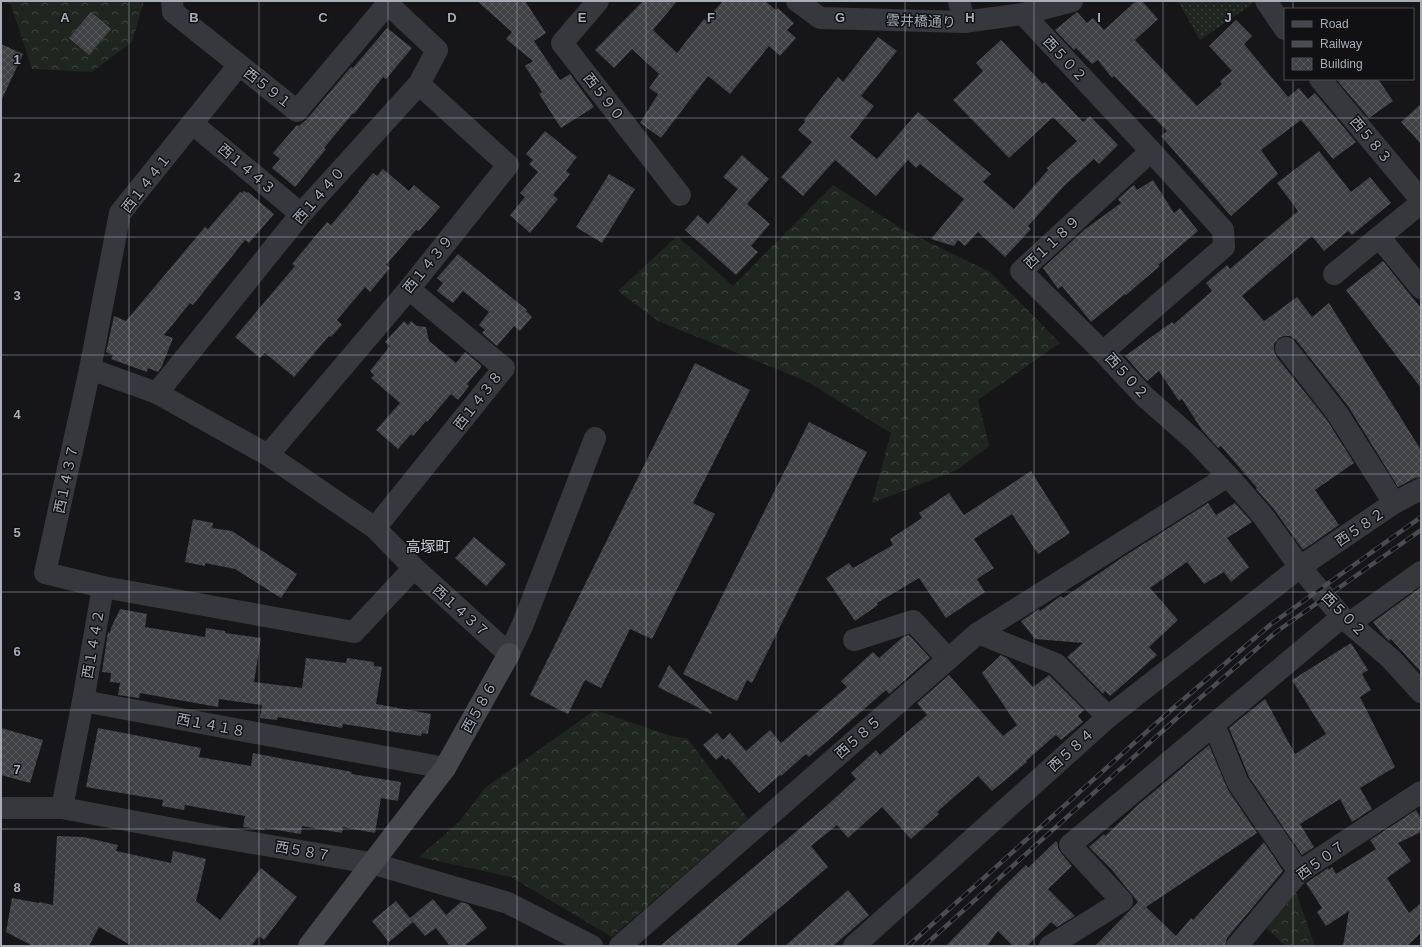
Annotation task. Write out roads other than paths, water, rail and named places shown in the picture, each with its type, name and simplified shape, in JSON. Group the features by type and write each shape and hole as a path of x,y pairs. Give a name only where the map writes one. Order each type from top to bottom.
{"street":[{"name":"西５９１","path":"172,1 173,12 297,111 389,3"},
{"name":"西５９０","path":"598,1 562,43 680,195"},
{"name":"雲井橋通り","path":"797,1 820,18 964,22 1023,14 1072,1"},
{"path":"959,1 964,22"},
{"path":"1266,1 1284,28"},
{"name":"西１４４０","path":"157,393 302,214 418,84 437,50 389,3"},
{"name":"西５０２","path":"1023,14 1151,151 1222,230 1224,247 1102,352 1144,396 1195,441 1228,476 1263,516 1300,567 1346,620 1391,659 1421,692"},
{"name":"西１４４１","path":"90,369 120,213 239,66"},
{"name":"西５８３","path":"1321,80 1421,201 1334,274"},
{"name":"西１４３９","path":"268,455 409,289 508,165 418,84"},
{"name":"西１４４３","path":"193,124 302,214"},
{"name":"西１１８９","path":"1102,352 1021,271 1151,151"},
{"path":"1379,237 1421,288"},
{"name":"西１４３８","path":"376,528 504,368 409,289"},
{"path":"1286,348 1337,412 1394,503"},
{"name":"西１４３７","path":"414,568 354,632 103,587 45,573 90,369 157,393 268,455 376,528 414,568 509,654"},
{"name":"西５８６","path":"309,946 445,768 509,654 523,624 595,438"},
{"name":"西５８５","path":"620,946 978,633 1228,476"},
{"name":"西５８２","path":"1300,567 1394,503 1421,489"},
{"name":"西５８４","path":"854,946 1108,717 1300,567"},
{"path":"1050,946 1122,901 1070,845 1214,725 1346,620 1421,572"},
{"name":"西１４４２","path":"83,701 103,587"},
{"path":"854,640 913,621 948,659"},
{"path":"978,633 1056,664 1108,717"},
{"path":"62,808 83,701"},
{"name":"西１４１８","path":"83,701 445,768"},
{"path":"1214,725 1238,783 1299,872"},
{"name":"西５０７","path":"1237,946 1299,872 1421,792"},
{"name":"西５８７","path":"1,808 62,808 206,835 372,863 508,903 592,946"}],"railway":[{"path":"908,946 1171,710 1270,625 1421,517"},
{"path":"924,946 1177,718 1276,632 1421,530"}],"district":[{"name":"高塚町","path":"428,546"}]}
